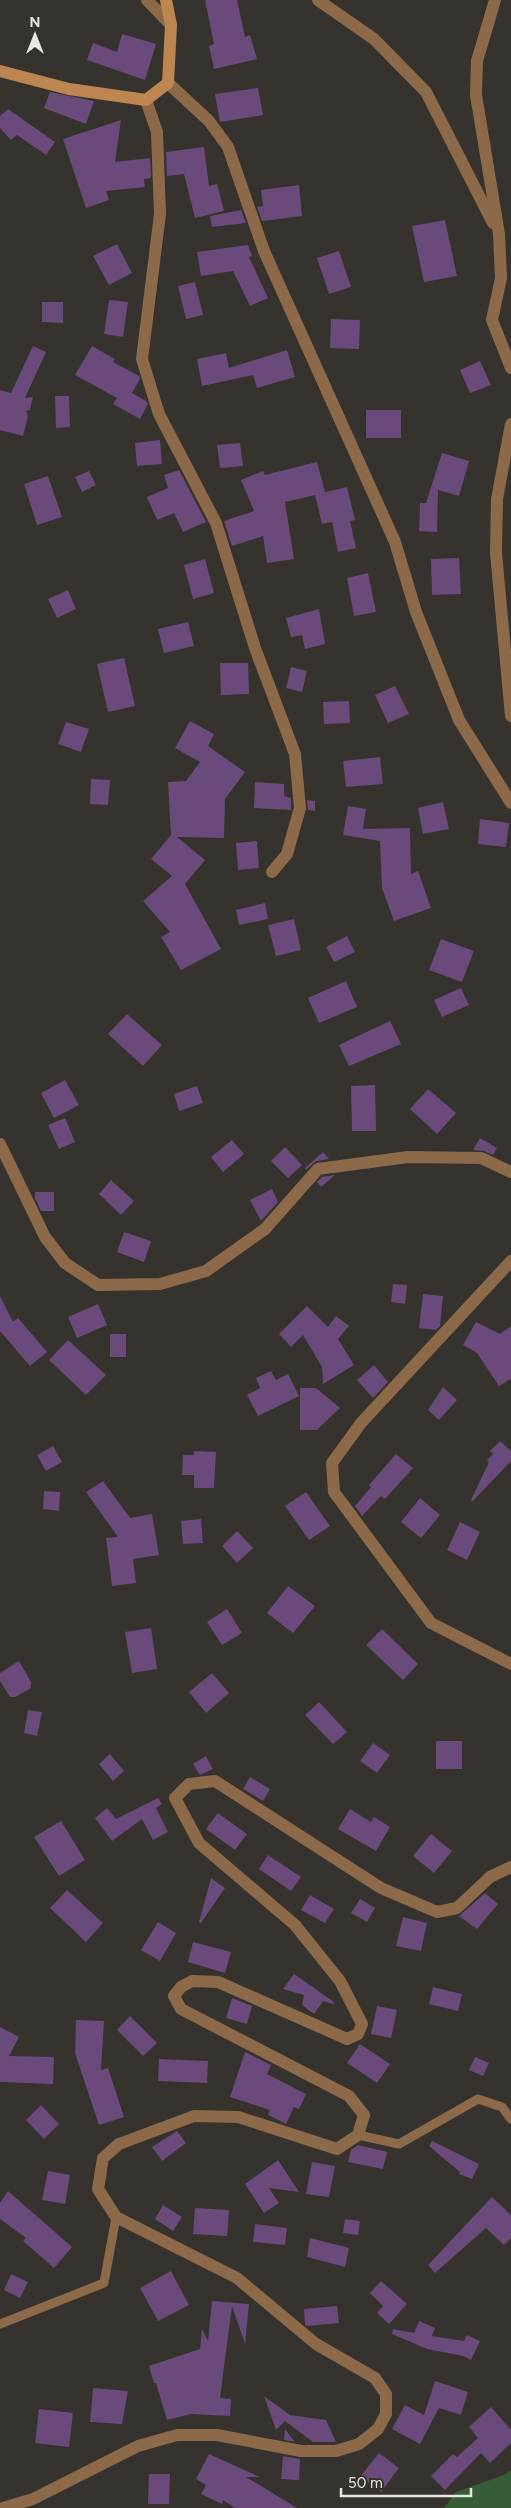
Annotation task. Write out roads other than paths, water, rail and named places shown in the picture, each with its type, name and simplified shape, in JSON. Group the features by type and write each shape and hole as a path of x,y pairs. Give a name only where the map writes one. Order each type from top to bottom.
{"street":[{"path":"147,0 170,25"},
{"path":"166,0 170,25 168,84 209,121 228,147 264,251 395,542 416,612 458,720 511,803"},
{"path":"318,0 374,39 426,92 499,234"},
{"path":"495,0 477,61 476,95 499,234 501,278 492,320 511,368"},
{"path":"0,71 69,89 146,100 168,84"},
{"path":"146,100 157,132 160,214 142,359 159,414 216,523 255,648 295,754 300,808 287,854 272,872"},
{"path":"511,424 497,499 496,553 511,716"},
{"path":"0,1144 45,1236 65,1263 98,1285 160,1284 206,1271 265,1229 318,1169 408,1157 481,1158 511,1172"},
{"path":"511,1261 361,1423 332,1463 334,1492 431,1623 511,1664"},
{"path":"3,2508 33,2499 138,2446 177,2435 217,2435 301,2450 336,2451 359,2444 378,2429 386,2414 386,2394 375,2378 316,2344 237,2278 116,2216 98,2189 103,2158 119,2144 194,2116 238,2117 337,2149 358,2135 364,2116 349,2096 181,2009 174,1996 181,1987 192,1981 218,1982 346,2039 358,2034 362,2024 340,1981 295,1925 199,1843 175,1798 189,1784 215,1781 382,1888 437,1912 456,1908 490,1878 511,1867"}],"lane":[{"path":"358,2135 399,2144 478,2099 502,2107 511,2119"},
{"path":"0,2324 104,2283 116,2216"}]}
